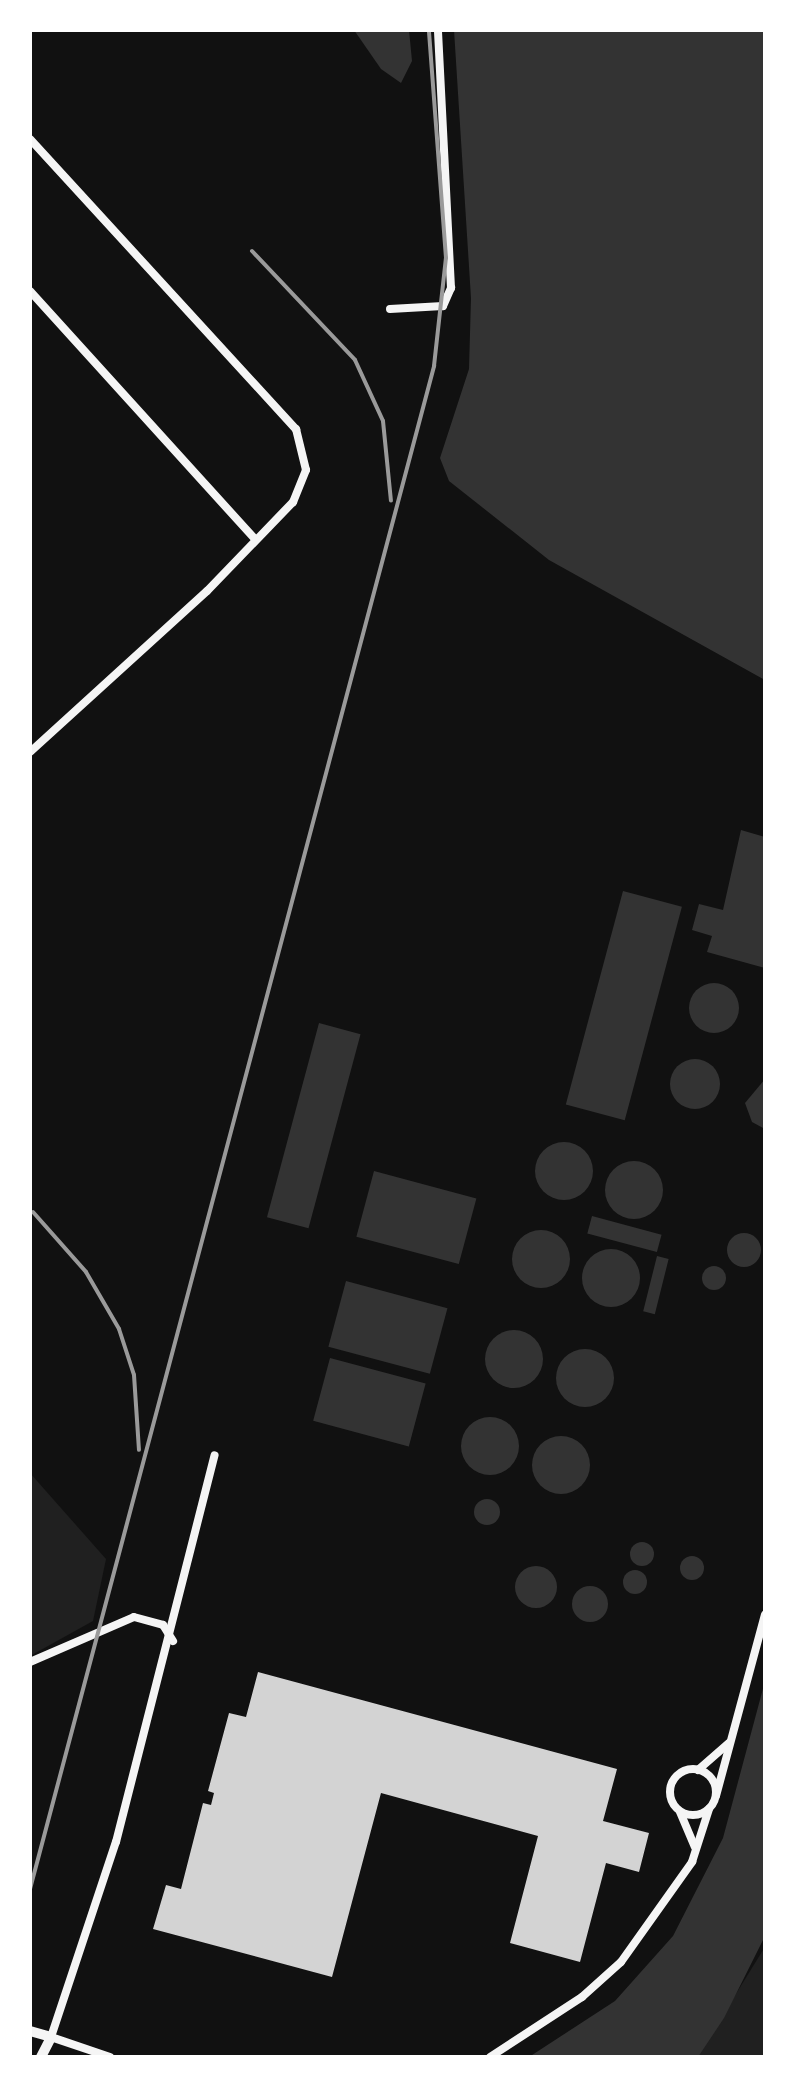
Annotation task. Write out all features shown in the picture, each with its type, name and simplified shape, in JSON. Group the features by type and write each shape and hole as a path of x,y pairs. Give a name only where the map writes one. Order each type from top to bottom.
{"street":[{"path":"390,309 443,306 451,288 438,30"},
{"path":"30,138 296,429 306,470 302,488 256,540 30,752"},
{"path":"30,291 256,540"},
{"path":"41,2057 116,1842 173,1641 215,1455"},
{"path":"490,2057 582,1997 622,1962 660,1913 695,1847 716,1796 765,1615"},
{"path":"30,1662 134,1617 163,1625 173,1641"},
{"path":"695,1847 671,1800 671,1784 680,1773 698,1770 732,1739"},
{"path":"698,1770 713,1781 716,1796"},
{"path":"680,1812 695,1816 709,1809"},
{"path":"30,2031 110,2057"},
{"path":"51,2037 52,2057"}],"shaded area":[{"path":"354,30 409,30 412,61 401,83 381,69"},
{"path":"454,30 765,30 765,680 549,560 449,481 440,458 469,369 471,298"},
{"path":"741,830 765,837 765,968 707,952 712,936 692,930 699,904 723,910"},
{"path":"623,891 682,907 625,1120 566,1104"},
{"path":"714,983 732,990 739,1008 732,1026 714,1033 696,1026 689,1008 696,990"},
{"path":"319,1023 361,1034 309,1228 267,1217"},
{"path":"695,1059 713,1066 720,1084 713,1102 695,1109 677,1102 670,1084 677,1066"},
{"path":"765,1079 765,1129 752,1122 745,1103"},
{"path":"564,1142 584,1151 593,1171 584,1191 564,1200 544,1191 535,1171 544,1151"},
{"path":"634,1161 654,1170 663,1190 654,1210 634,1219 614,1210 605,1190 614,1170"},
{"path":"374,1171 476,1198 459,1264 356,1237"},
{"path":"592,1216 662,1235 657,1252 587,1233"},
{"path":"541,1230 561,1239 570,1259 561,1279 541,1288 521,1279 512,1259 521,1239"},
{"path":"744,1233 756,1238 761,1250 756,1262 744,1267 732,1262 727,1250 732,1238"},
{"path":"611,1249 631,1258 640,1278 631,1298 611,1307 591,1298 582,1278 591,1258"},
{"path":"657,1256 669,1259 655,1314 643,1311"},
{"path":"714,1266 726,1278 714,1290 702,1278"},
{"path":"346,1281 447,1308 430,1374 328,1347"},
{"path":"514,1330 534,1339 543,1359 534,1379 514,1388 494,1379 485,1359 494,1339"},
{"path":"585,1349 605,1358 614,1378 605,1398 585,1407 565,1398 556,1378 565,1358"},
{"path":"330,1358 426,1384 409,1446 313,1421"},
{"path":"490,1417 510,1426 519,1446 510,1466 490,1475 470,1466 461,1446 470,1426"},
{"path":"561,1436 581,1445 590,1465 581,1485 561,1494 541,1485 532,1465 541,1445"},
{"path":"30,1473 106,1559 93,1621 30,1656"},
{"path":"487,1499 496,1503 500,1512 496,1521 487,1525 478,1521 474,1512 478,1503"},
{"path":"642,1542 651,1545 651,1563 642,1566 633,1563 630,1554 633,1545"},
{"path":"692,1556 701,1559 701,1577 692,1580 683,1577 680,1568 683,1559"},
{"path":"536,1566 551,1572 557,1587 551,1602 536,1608 521,1602 515,1587 521,1572"},
{"path":"635,1570 644,1573 644,1591 635,1594 626,1591 623,1582 626,1573"},
{"path":"590,1586 602,1592 608,1604 602,1616 590,1622 578,1616 572,1604 578,1592"},
{"path":"765,1681 765,1936 724,2018 698,2057 529,2057 615,2001 673,1936 723,1838"},
{"path":"765,1947 765,2057 697,2057"}],"building":[{"path":"258,1672 617,1769 603,1821 649,1833 639,1872 606,1863 580,1962 510,1943 538,1836 381,1793 332,1977 153,1929 166,1885 181,1889 203,1803 211,1805 214,1793 208,1791 229,1713 246,1717"}],"railway":[{"path":"30,1889 434,366 446,258 429,30"},
{"path":"252,251 355,360 383,421 391,501"},
{"path":"33,1212 86,1272 119,1329 134,1375 139,1450"}]}
